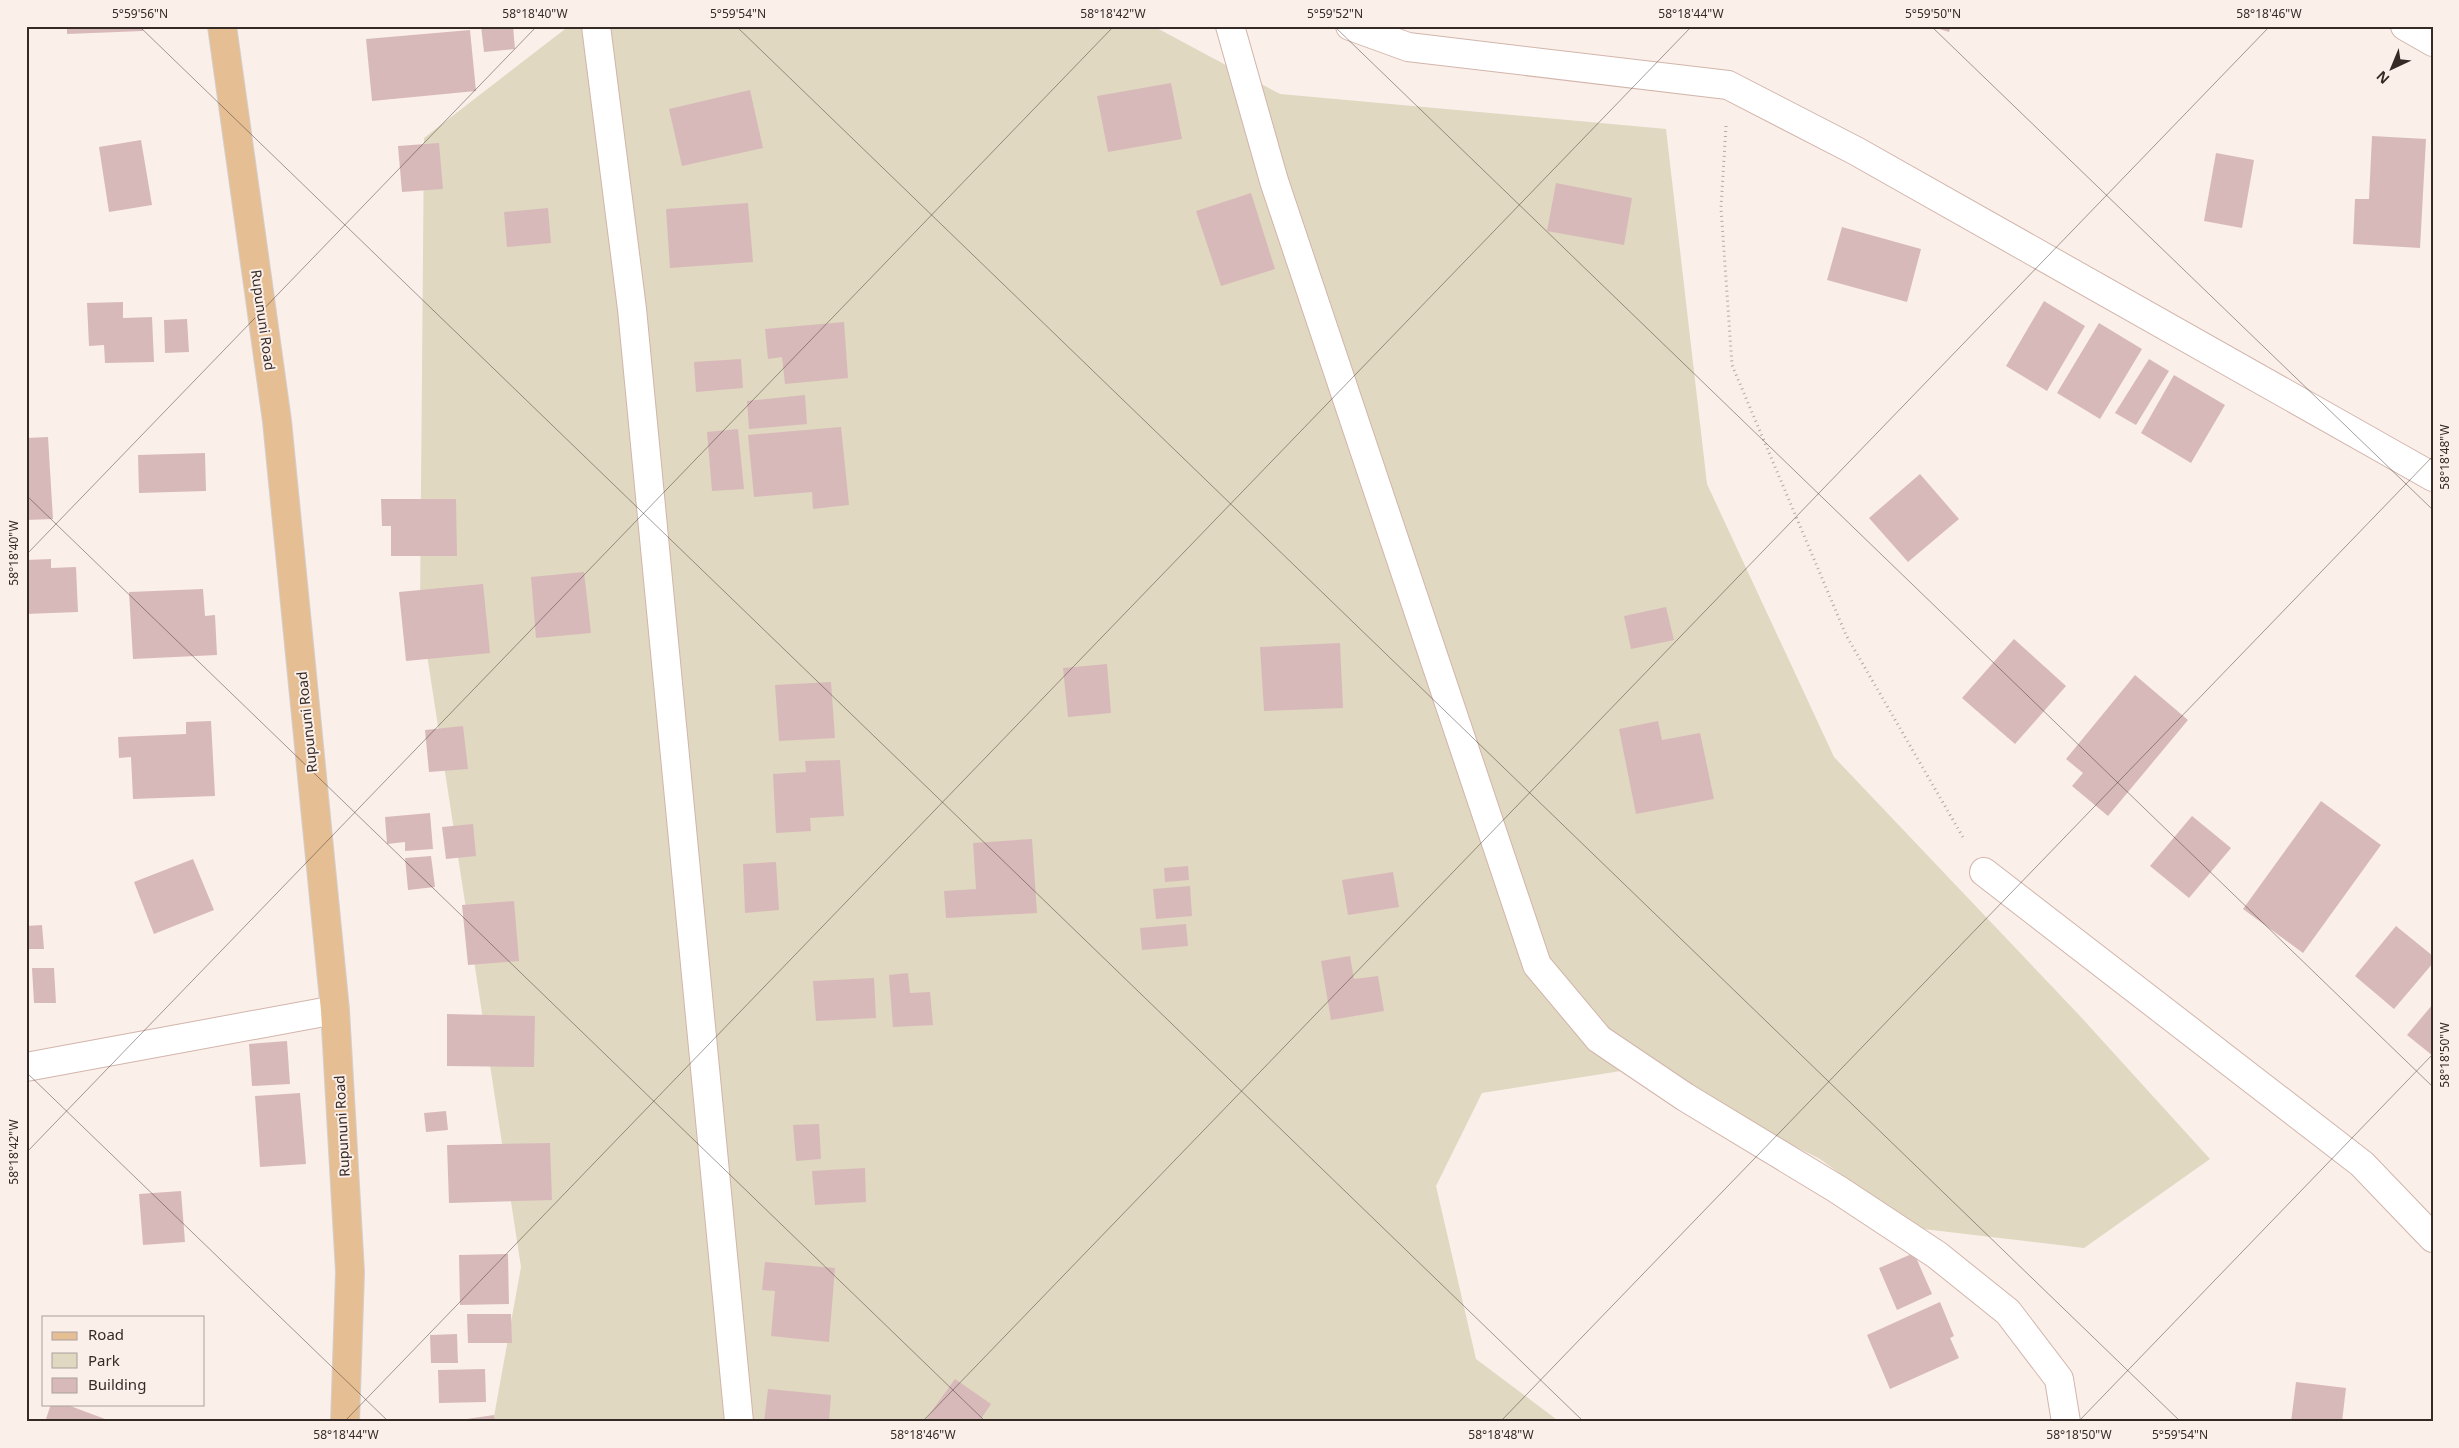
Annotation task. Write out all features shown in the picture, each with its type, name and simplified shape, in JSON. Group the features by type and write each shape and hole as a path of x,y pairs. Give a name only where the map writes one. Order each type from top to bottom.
{"main road":[{"name":"Rupununi Road","path":"222,26 276,421 335,1010 350,1272 345,1422"}],"street":[{"path":"596,26 632,309 740,1422"},
{"path":"1230,26 1274,181 1537,965 1599,1039 1685,1097 1837,1189 1937,1255 2008,1312 2059,1379 2066,1422"},
{"path":"1350,26 1408,48 1728,85 1856,151 2433,477"},
{"path":"2405,26 2433,42"},
{"path":"1984,872 2362,1164 2433,1238"},
{"path":"26,1067 335,1010"}],"path":[{"path":"1728,85 1722,208 1732,364 1846,635 1984,872"}],"green space":[{"path":"569,26 1153,26 1280,94 1666,129 1707,484 1834,757 2080,1016 2210,1159 2084,1248 1915,1228 1820,1159 1640,1068 1482,1093 1436,1186 1476,1359 1560,1422 493,1422 521,1267 420,609 424,138"}],"building":[{"path":"67,26 143,26 143,31 67,34"},
{"path":"481,26 513,26 515,49 484,52"},
{"path":"1930,26 1951,26 1949,32"},
{"path":"470,30 476,91 372,101 366,39"},
{"path":"1171,83 1182,139 1108,152 1097,96"},
{"path":"750,90 763,148 682,166 669,109"},
{"path":"2372,136 2426,139 2420,248 2353,244 2355,199 2369,199"},
{"path":"141,140 152,205 109,212 99,147"},
{"path":"439,143 443,189 402,192 398,146"},
{"path":"2216,153 2254,160 2242,228 2204,221"},
{"path":"1556,183 1632,198 1624,245 1547,231"},
{"path":"1251,193 1275,269 1221,286 1196,211"},
{"path":"748,203 753,262 670,268 666,209"},
{"path":"548,208 551,243 507,247 504,212"},
{"path":"1842,227 1921,249 1907,302 1827,280"},
{"path":"2044,301 2085,326 2047,391 2006,366"},
{"path":"123,302 123,318 152,317 154,362 105,363 104,345 89,346 87,303"},
{"path":"187,319 189,352 165,353 164,320"},
{"path":"844,322 848,378 785,384 782,357 768,359 765,329"},
{"path":"2099,323 2142,349 2100,419 2057,393"},
{"path":"741,359 743,388 696,392 694,362"},
{"path":"2149,359 2169,371 2136,425 2115,413"},
{"path":"2174,375 2225,405 2191,463 2141,433"},
{"path":"805,395 807,424 749,429 747,401"},
{"path":"841,427 849,505 813,509 812,492 754,497 748,435"},
{"path":"738,429 744,489 712,491 707,432"},
{"path":"48,437 53,519 26,520 26,438"},
{"path":"205,453 206,491 139,493 138,455"},
{"path":"1920,474 1959,519 1908,562 1869,518"},
{"path":"381,499 456,499 457,556 391,556 391,526 382,526"},
{"path":"51,559 51,568 76,567 78,612 26,614 26,560"},
{"path":"584,572 591,633 536,638 531,577"},
{"path":"483,584 490,653 406,661 399,592"},
{"path":"203,589 205,616 215,615 217,655 133,659 129,592"},
{"path":"1666,607 1674,640 1631,649 1624,616"},
{"path":"2014,639 2066,686 2015,744 1962,698"},
{"path":"1340,643 1343,708 1264,711 1260,647"},
{"path":"1107,664 1111,713 1068,717 1063,668"},
{"path":"2135,675 2188,720 2108,816 2072,786 2083,773 2066,759"},
{"path":"831,682 835,738 779,741 775,685"},
{"path":"211,721 215,796 133,799 131,757 119,758 118,737 186,734 186,722"},
{"path":"1658,721 1662,740 1700,733 1714,799 1636,814 1619,729"},
{"path":"463,726 468,769 429,772 425,730"},
{"path":"840,760 844,816 810,818 811,831 776,833 773,774 806,772 805,761"},
{"path":"2321,801 2381,845 2303,953 2243,909"},
{"path":"430,813 433,849 405,851 405,842 387,844 385,817"},
{"path":"2192,816 2231,848 2189,898 2150,866"},
{"path":"473,824 476,856 446,859 442,827"},
{"path":"1032,839 1037,913 946,918 944,891 976,889 973,843"},
{"path":"431,856 435,887 408,890 405,858"},
{"path":"193,859 214,910 154,934 134,882"},
{"path":"776,862 779,910 745,913 743,864"},
{"path":"1188,866 1189,880 1165,882 1164,868"},
{"path":"1393,872 1399,907 1348,915 1342,880"},
{"path":"1190,886 1192,916 1156,919 1153,889"},
{"path":"514,901 519,961 468,965 462,905"},
{"path":"1186,924 1188,946 1142,950 1140,928"},
{"path":"42,925 44,949 26,949 26,926"},
{"path":"2396,926 2433,956 2433,963 2394,1009 2355,976"},
{"path":"1350,956 1354,979 1378,976 1384,1011 1331,1020 1321,961"},
{"path":"32,968 54,968 56,1003 34,1003"},
{"path":"908,973 910,993 930,992 933,1025 893,1027 889,975"},
{"path":"874,978 876,1018 816,1021 813,981"},
{"path":"2433,1004 2433,1056 2407,1035"},
{"path":"447,1014 535,1016 534,1067 447,1066"},
{"path":"287,1041 290,1084 252,1086 249,1044"},
{"path":"300,1093 306,1164 260,1167 255,1096"},
{"path":"446,1111 448,1130 426,1132 424,1113"},
{"path":"819,1124 821,1159 796,1161 793,1125"},
{"path":"550,1143 552,1200 449,1203 447,1145"},
{"path":"865,1168 866,1202 815,1205 812,1171"},
{"path":"181,1191 185,1242 143,1245 139,1194"},
{"path":"1914,1253 1932,1294 1897,1310 1879,1268"},
{"path":"508,1254 509,1304 460,1305 459,1255"},
{"path":"765,1262 835,1268 829,1342 771,1336 775,1291 762,1290"},
{"path":"1940,1302 1954,1336 1950,1338 1959,1358 1890,1389 1867,1335"},
{"path":"467,1314 511,1314 512,1343 468,1343"},
{"path":"457,1334 458,1363 431,1363 430,1335"},
{"path":"485,1369 486,1402 439,1403 438,1370"},
{"path":"955,1379 991,1404 979,1422 924,1422"},
{"path":"2296,1382 2346,1388 2342,1422 2291,1422"},
{"path":"768,1389 831,1395 829,1422 764,1422"},
{"path":"50,1406 70,1406 113,1422 45,1422"},
{"path":"494,1415 495,1422 453,1422 453,1421"}]}
